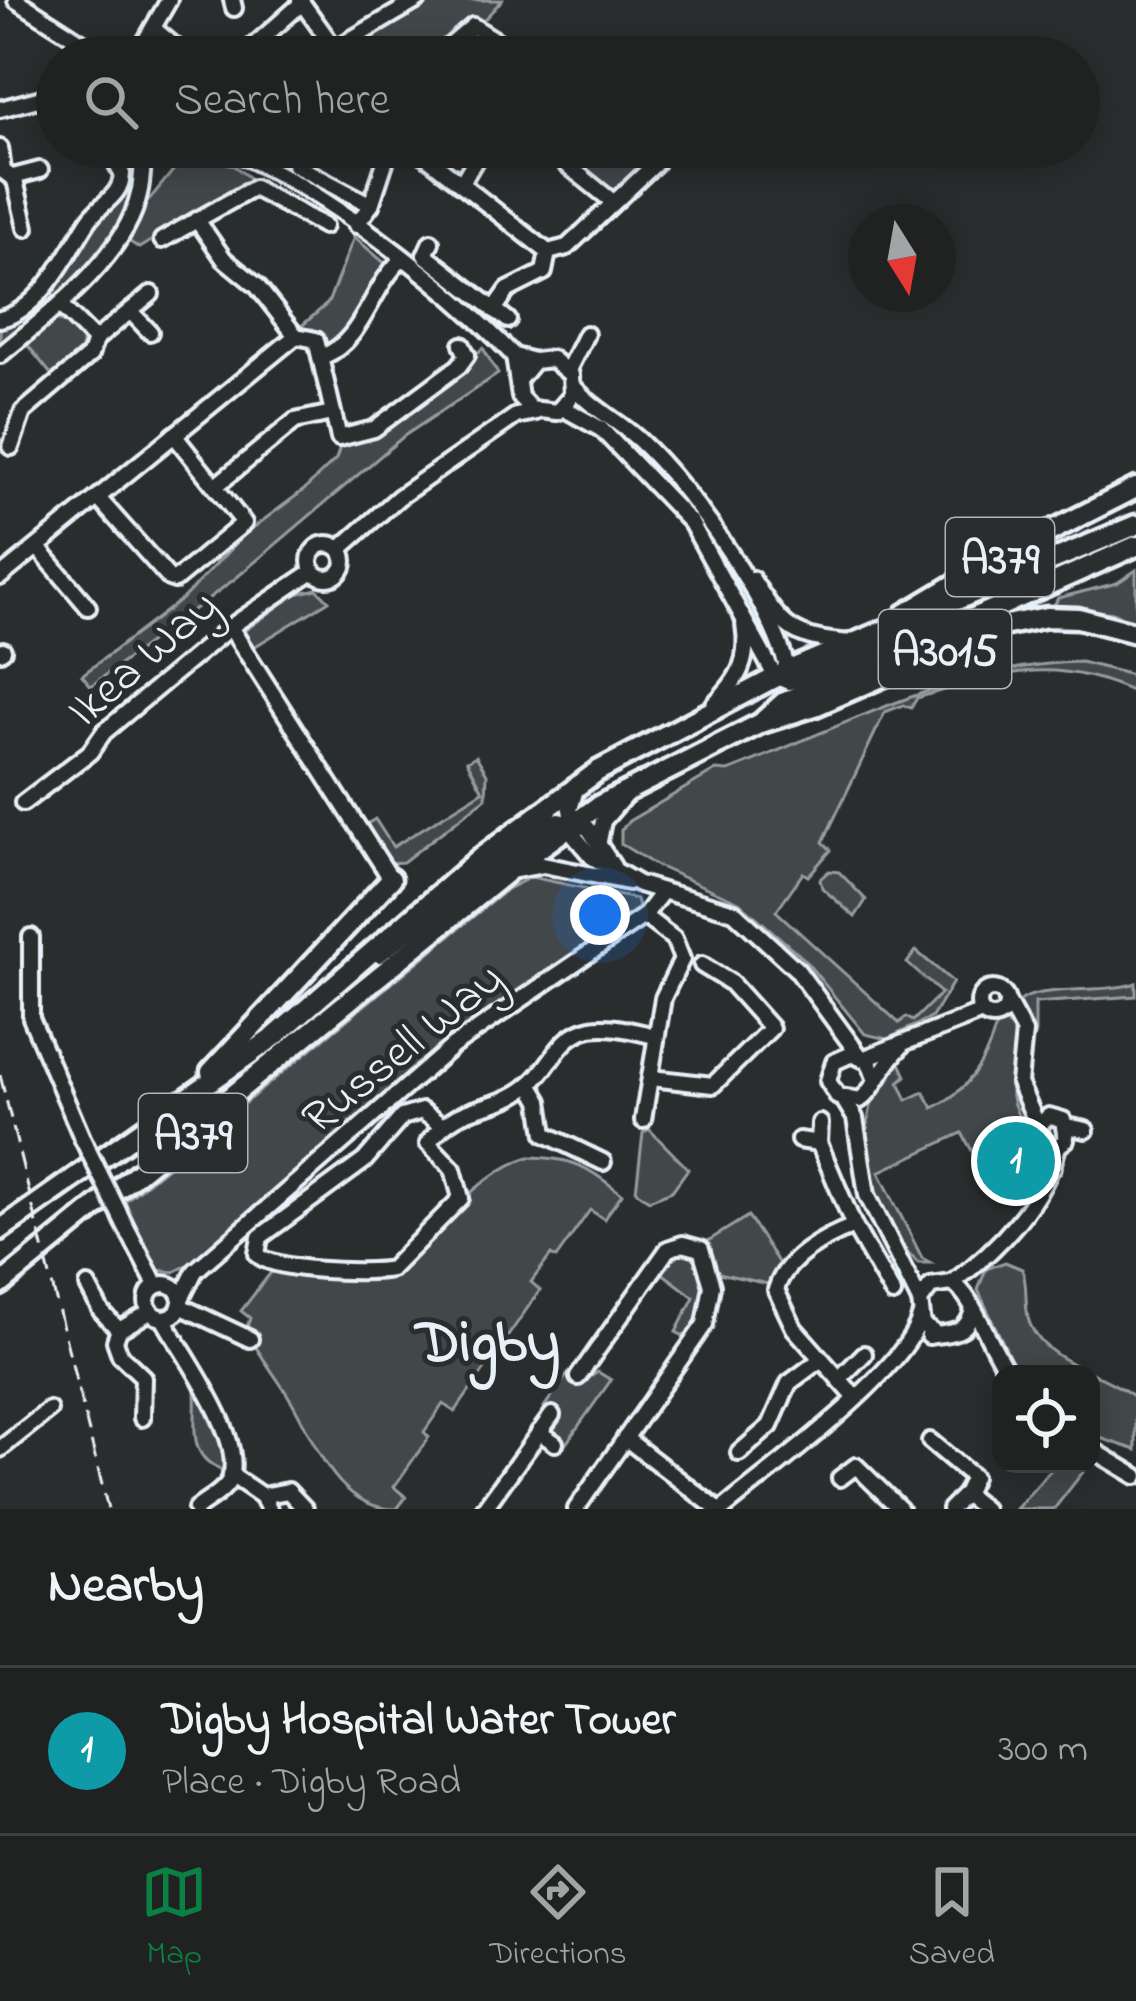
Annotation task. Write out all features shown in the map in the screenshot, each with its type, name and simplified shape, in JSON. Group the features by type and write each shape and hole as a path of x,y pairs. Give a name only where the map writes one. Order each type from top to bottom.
{"main road":[{"name":"A379","path":"861,639 1002,556 1136,488"},
{"name":"A379","path":"0,1230 274,1037 479,858 577,786 706,712 861,639 1136,525"},
{"name":"A379","path":"0,1285 572,823 761,723 784,702 1136,546"},
{"name":"A3015","path":"761,723 815,706 1018,622 1078,618 1136,633"},
{"name":"A379","path":"173,1108 274,1009 324,946 391,879"}],"street":[{"path":"16,0 68,36"},
{"path":"148,36 170,0"},
{"path":"357,36 418,0"},
{"path":"264,36 301,1 319,36"},
{"path":"461,36 473,26 489,36"},
{"path":"153,28 162,36"},
{"path":"0,109 36,100"},
{"path":"0,148 26,228"},
{"path":"0,319 22,310 79,242 90,218 118,192 119,168"},
{"path":"0,355 61,306 128,223 140,192 142,168"},
{"path":"265,168 356,225 514,356 534,362 574,349"},
{"path":"301,168 371,205"},
{"path":"356,225 371,205 383,168"},
{"path":"441,168 548,252 567,248 651,168"},
{"path":"461,184 471,168"},
{"path":"571,168 614,202"},
{"path":"5,174 40,170"},
{"path":"162,240 254,188 324,226"},
{"path":"197,220 218,252 257,286 296,336 316,340 324,356 339,438 374,429 460,366 467,355 462,345"},
{"path":"431,242 425,255 508,320"},
{"path":"494,310 514,286 544,272 548,252"},
{"path":"324,356 345,343 401,260"},
{"path":"11,447 22,412 90,355 95,340 151,294"},
{"path":"61,306 95,340"},
{"path":"130,311 150,332"},
{"path":"568,370 574,349 586,334"},
{"path":"0,577 296,336"},
{"path":"514,356 520,397 516,416"},
{"path":"552,359 568,370 574,386 660,461 793,632 808,640 861,639"},
{"path":"519,379 534,362"},
{"path":"563,408 574,386"},
{"path":"520,397 536,412"},
{"path":"340,549 399,497 516,416 563,408 601,429 658,483 691,523 784,676"},
{"path":"217,485 295,421 332,413"},
{"path":"98,498 160,571 175,580 244,523 174,435"},
{"path":"723,542 784,676 784,702"},
{"path":"327,544 340,549 345,560 337,576 326,579 313,571 316,548 327,544"},
{"path":"39,549 88,607"},
{"name":"Ikea Way","path":"23,803 90,752 104,732 230,627 313,571"},
{"path":"784,676 1009,600"},
{"path":"706,712 740,678 746,641 742,611"},
{"path":"230,627 391,879"},
{"path":"577,786 575,838 592,856 639,884"},
{"path":"599,842 603,820 630,790"},
{"name":"Russell Way","path":"353,968 383,953 554,820 572,823"},
{"path":"572,823 588,828 615,871"},
{"path":"507,872 543,865 639,884 734,912 772,942 875,1078"},
{"name":"Russell Way","path":"160,1285 195,1271 454,1046 644,916 662,892"},
{"path":"643,1120 662,998 682,959 674,939 644,916"},
{"path":"31,937 31,1018 124,1222 160,1285 180,1305 239,1323 250,1339"},
{"path":"651,1078 713,1085 771,1028 730,982 702,965"},
{"path":"834,1062 900,1048 980,1008 989,989 999,990 1004,1007 1019,1021 1024,1044 1019,1083 1029,1106 1059,1138"},
{"path":"980,1008 992,1017 1004,1007"},
{"path":"831,1016 834,1062 830,1087 844,1100 860,1136"},
{"path":"442,1125 422,1111 402,1117 364,1161 260,1238 256,1254 266,1263 285,1265 380,1271 396,1266 461,1198 453,1168 428,1143 442,1125 460,1112 499,1102 530,1084 560,1045 583,1031 605,1028 656,1036"},
{"path":"900,1048 862,1100 860,1136 867,1195 936,1334"},
{"path":"530,1084 540,1101 545,1134 603,1162"},
{"path":"844,1100 868,1094"},
{"path":"1044,1121 1059,1138"},
{"path":"820,1123 819,1143 854,1226 893,1294"},
{"path":"903,1349 920,1309 944,1283 980,1262 1034,1200 1053,1167 1059,1138"},
{"path":"799,1140 819,1143"},
{"path":"854,1226 809,1249 778,1282 782,1310 855,1397"},
{"path":"576,1509 707,1317 708,1260 701,1249 683,1244 668,1249 578,1376"},
{"path":"0,1275 37,1258"},
{"path":"957,1334 971,1320 970,1301 980,1262"},
{"path":"903,1268 944,1283 970,1301 992,1353 1002,1365"},
{"name":"Russell Way","path":"180,1305 195,1271"},
{"path":"160,1285 146,1298 184,1346 223,1431 232,1475 266,1503 288,1491 305,1509"},
{"path":"88,1286 100,1311 119,1330"},
{"path":"119,1330 180,1305"},
{"path":"180,1305 184,1346"},
{"path":"119,1330 117,1348 143,1377 142,1418"},
{"path":"625,1438 720,1509 855,1397 903,1349 936,1334 957,1334 992,1353"},
{"path":"838,1378 864,1354"},
{"path":"739,1453 765,1432 789,1383 820,1360"},
{"path":"590,1361 605,1370"},
{"path":"144,1401 163,1401"},
{"path":"760,1405 776,1414"},
{"path":"0,1449 49,1409"},
{"path":"484,1509 552,1415"},
{"path":"4,1425 14,1439"},
{"path":"539,1432 555,1443"},
{"path":"930,1441 973,1477 950,1509"},
{"path":"1100,1454 1131,1472"},
{"path":"840,1478 856,1466 900,1509"},
{"path":"196,1509 232,1475"},
{"path":"965,1494 984,1509"}],"shaded area":[{"path":"426,0 502,0 481,23 466,20 448,36 365,36"},
{"path":"175,168 237,168 252,180 139,248 127,240 136,216"},
{"path":"576,168 646,168 612,198"},
{"path":"134,187 113,230 79,273 0,343 0,324 29,310 42,297 94,223"},
{"path":"354,237 387,265 350,330 331,346 313,329 298,329 328,303"},
{"path":"57,320 78,333 82,347 55,379 25,342"},
{"path":"483,348 498,374 404,436 236,578 91,686 82,675 182,599 246,533 304,490 336,459 341,444 384,432"},
{"path":"1136,570 1136,626 1115,613 1053,607 1058,598 1117,583"},
{"path":"317,589 329,601 252,648 244,631 296,594"},
{"path":"1081,662 1136,676 1136,693 1078,674 1027,672 948,689 917,698 911,708 903,705 885,712 823,842 831,850 808,876 803,873 776,911 899,1023 906,1017 913,1021 941,993 907,963 916,951 953,982 932,1017 887,1039 865,1034 803,958 739,902 655,865 621,844 621,830 629,821 716,770 728,771 945,686 1035,665"},
{"path":"476,756 487,774 486,798 403,862 389,863 362,827 375,819 393,847 483,791 467,761"},
{"path":"829,871 839,872 866,900 855,917 822,888 820,879"},
{"path":"531,877 636,899 639,910 474,1022 337,1134 199,1259 174,1272 156,1270 125,1201 507,889"},
{"path":"1136,983 1136,996 1035,1003 1035,1037 1018,1003 1039,993"},
{"path":"1005,1022 1017,1035 1011,1092 1037,1152 1031,1180 1020,1199 976,1158 962,1133 879,1172 922,1258 931,1263 918,1263 901,1243 876,1192 867,1135 871,1107 881,1082 899,1061 906,1076 899,1082 907,1100 924,1092 933,1108 945,1102 974,1074 996,1026"},
{"path":"649,1129 688,1169 672,1191 649,1200 636,1191 643,1133"},
{"path":"529,1157 582,1166 622,1194 604,1219 590,1210 556,1258 551,1255 531,1282 540,1290 455,1412 443,1404 424,1432 429,1437 394,1487 406,1497 397,1509 376,1506 359,1498 331,1471 246,1330 250,1318 241,1311 272,1271 393,1275 472,1192"},
{"path":"748,1216 783,1270 772,1285 719,1273 703,1244"},
{"path":"681,1249 695,1252 704,1287 702,1307 686,1337 676,1332 694,1297 662,1273"},
{"path":"1005,1262 1022,1269 1030,1324 1049,1349 1076,1365 1014,1365 978,1290 986,1269"},
{"path":"569,1372 583,1382 598,1372 611,1380 565,1445 552,1435 557,1417 544,1407"},
{"path":"1100,1377 1136,1398 1136,1450 1100,1438"},
{"path":"194,1384 221,1445 225,1471 202,1456 197,1446"},
{"path":"1048,1473 1082,1473 1054,1509 1016,1509"}],"railway":[{"path":"0,1075 108,1509"}],"place":[{"name":"Digby Hospital Water Tower","path":"1016,1161"}],"district":[{"name":"Digby","path":"488,1339"}]}
